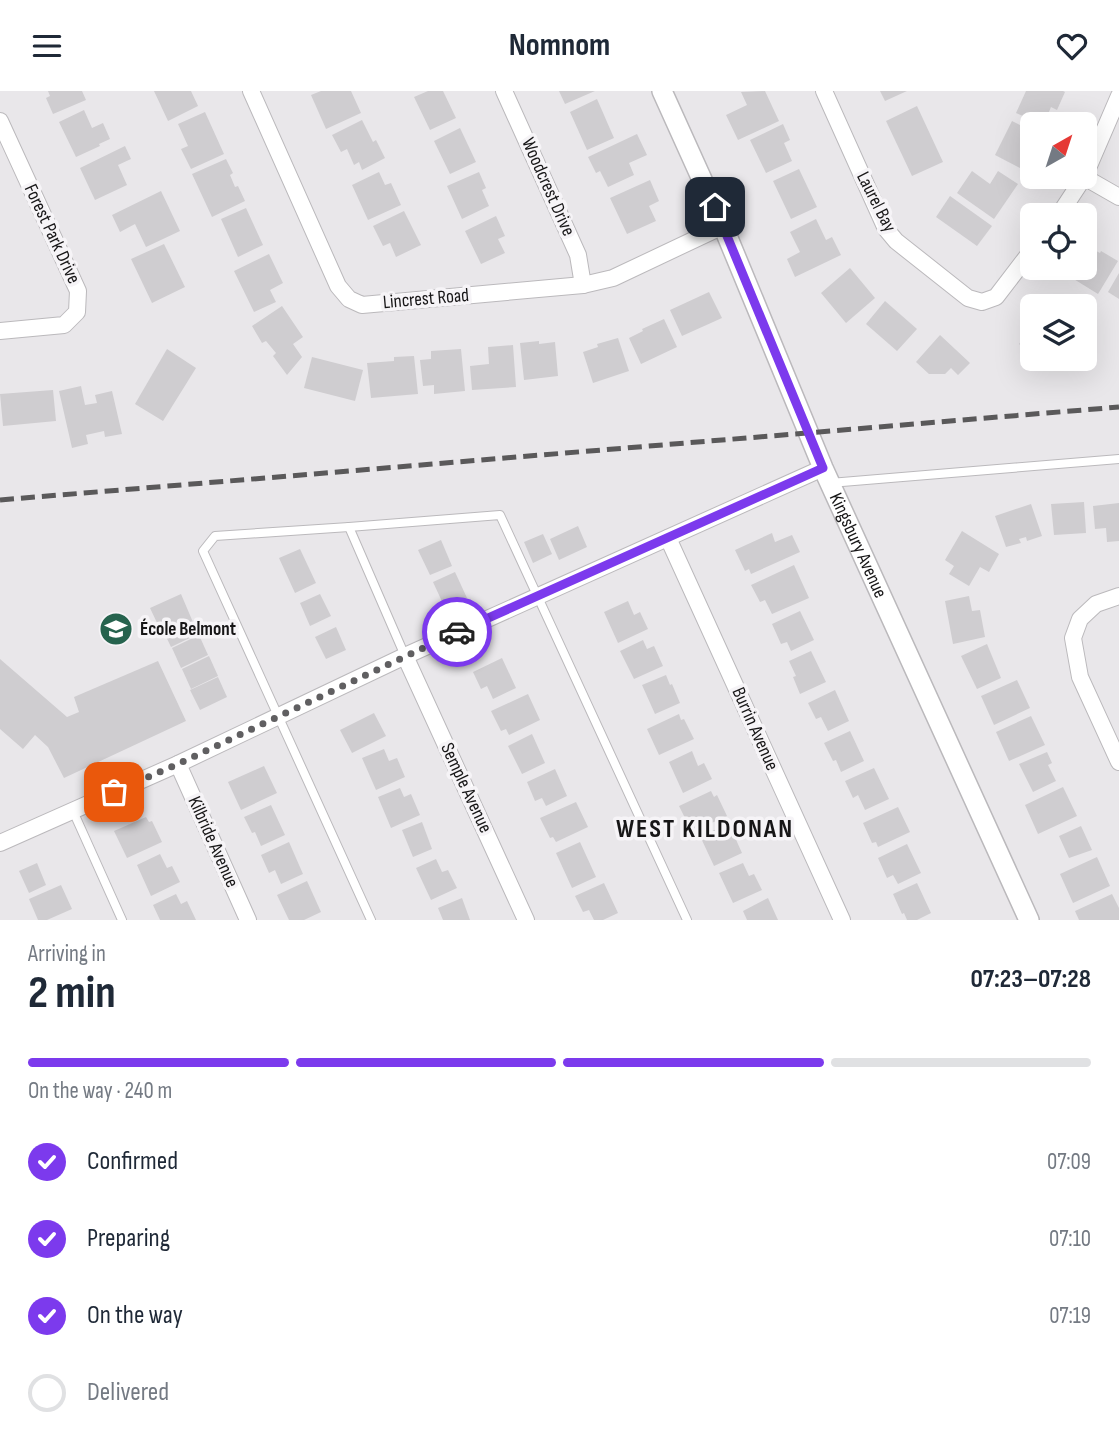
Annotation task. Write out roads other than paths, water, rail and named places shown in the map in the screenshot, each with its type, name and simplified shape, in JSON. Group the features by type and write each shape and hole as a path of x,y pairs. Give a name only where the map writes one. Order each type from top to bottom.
{"street":[{"name":"Lincrest Road","path":"251,91 338,286 349,299 362,305 583,285 614,278 723,226"},
{"name":"Woodcrest Drive","path":"504,91 578,255 583,285"},
{"name":"Kingsbury Avenue","path":"662,91 723,226 827,475 1029,920"},
{"name":"Laurel Bay","path":"824,91 886,229 897,241 968,298 982,302 996,297 1020,266"},
{"path":"1097,146 1119,96"},
{"name":"Forest Park Drive","path":"0,121 78,291 77,312 64,325 0,331"},
{"path":"1097,184 1119,197"},
{"path":"0,843 668,538 827,475"},
{"name":"Burrin Avenue","path":"668,538 842,920"},
{"path":"1119,596 1096,604 1080,619 1073,638 1080,677 1119,762"},
{"name":"Semple Avenue","path":"405,656 526,920"},
{"name":"Kilbride Avenue","path":"178,764 248,920"}],"lane":[{"path":"827,475 1119,459"},
{"path":"371,920 203,551 215,536 500,515 687,920"},
{"path":"349,527 405,656"},
{"path":"72,811 122,920"}],"railway":[{"path":"0,500 1119,407"}],"place":[{"name":"École Belmont","path":"116,629"}],"district":[{"name":"WEST KILDONAN","path":"705,829"}]}
